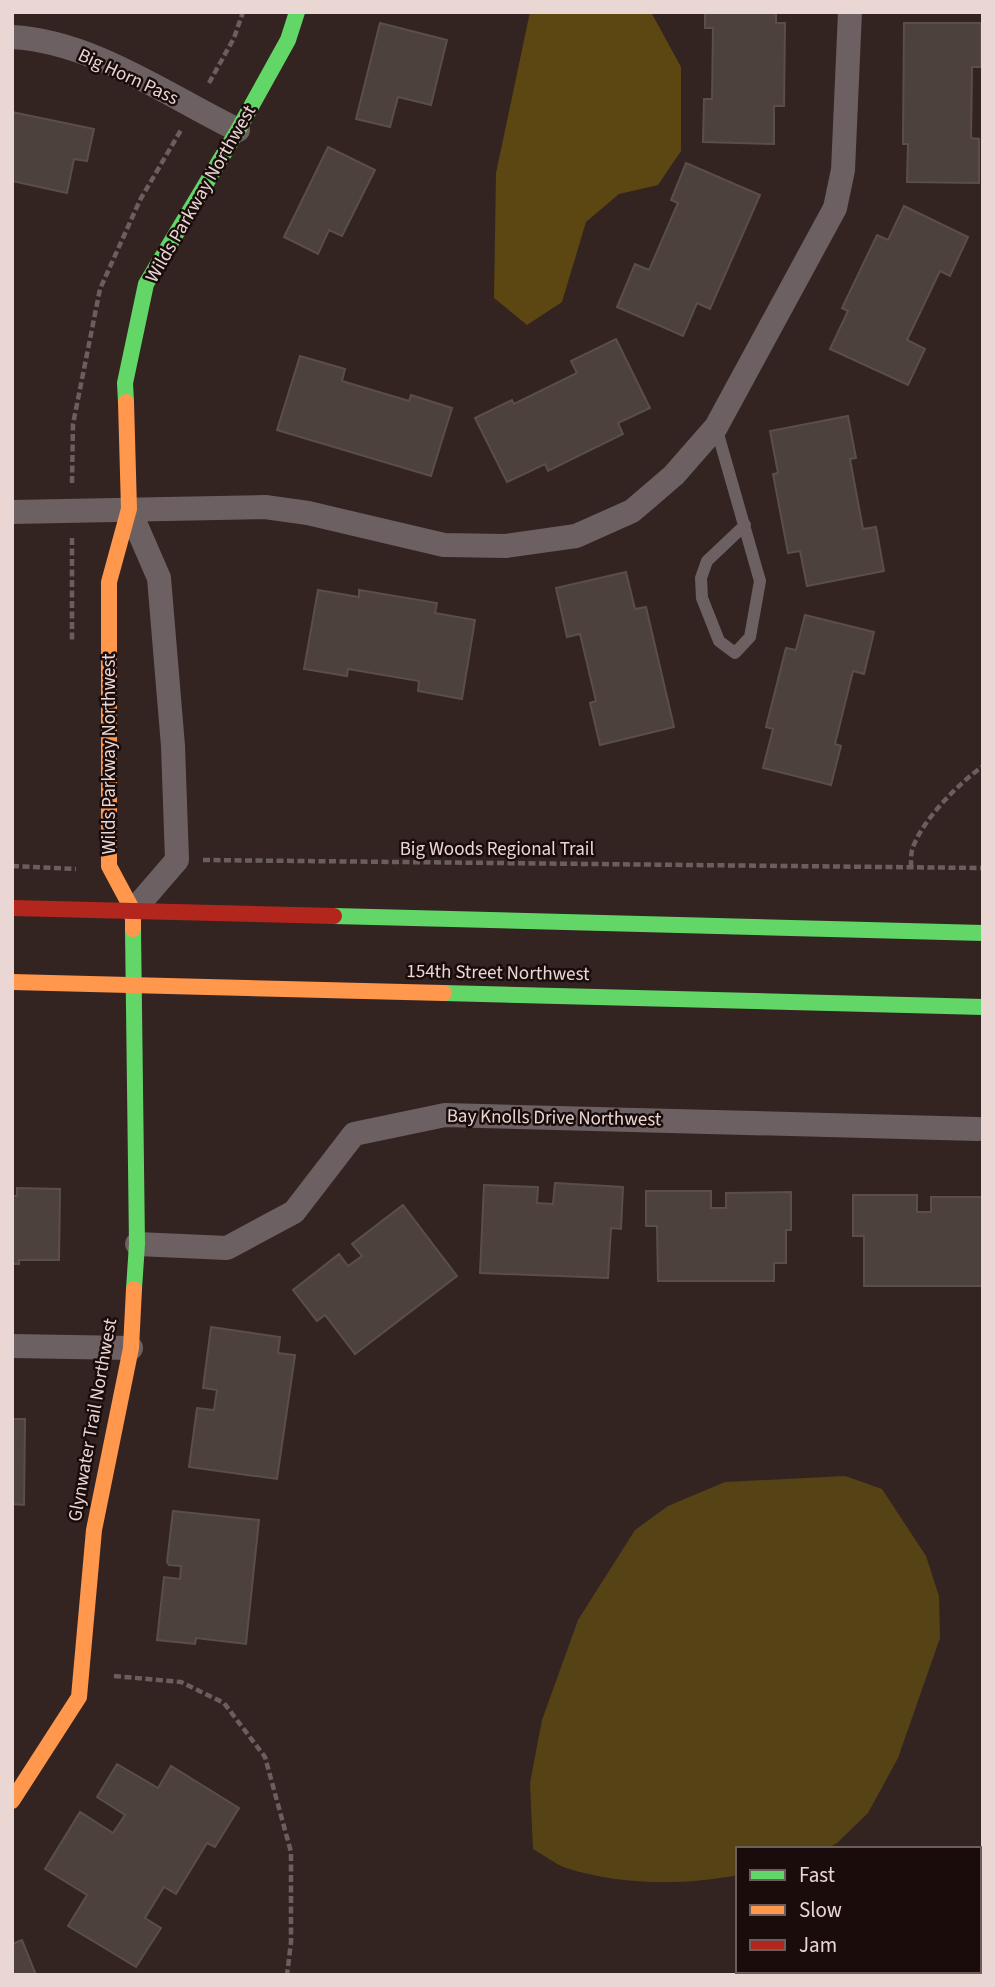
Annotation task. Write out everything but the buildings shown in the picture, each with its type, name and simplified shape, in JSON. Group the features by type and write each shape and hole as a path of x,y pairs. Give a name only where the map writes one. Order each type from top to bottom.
{"street":[{"name":"Wilds Parkway Northwest","path":"134,985 133,911 109,866 108,582 129,509 125,383 146,284 238,130 288,40 298,12"},
{"path":"12,512 265,507 308,513 444,545 518,545 576,536 632,511 674,475 716,427 835,208 843,170 850,12"},
{"name":"Big Horn Pass","path":"12,37 30,38 75,51 133,75 238,130"},
{"name":"Wilds Parkway Northwest","path":"129,509 159,578 173,746 177,860"},
{"path":"133,911 177,860"},
{"path":"12,908 983,933"},
{"name":"154th Street Northwest","path":"12,982 983,1007"},
{"name":"Glynwater Trail Northwest","path":"12,1801 79,1698 94,1530 131,1348 137,1244 134,985"},
{"name":"Bay Knolls Drive Northwest","path":"137,1244 227,1248 294,1212 354,1134 445,1115 978,1129"},
{"path":"12,1346 131,1348"}],"lane":[{"path":"716,427 745,525 760,581 750,637 735,653 719,641 702,598 701,578 707,561 745,525"}],"path":[{"path":"911,867 912,850 931,816 964,780 983,766"},
{"name":"Big Woods Regional Trail","path":"177,860 983,868"},
{"path":"12,866 74,869 109,866"},
{"path":"82,1674 181,1682 224,1703 265,1757 291,1852 291,1942 287,1975"}],"shaded area":[{"path":"530,12 651,12 681,67 681,151 658,185 619,194 586,222 562,302 527,325 494,298 496,173"},
{"path":"845,1476 882,1489 926,1556 939,1596 940,1638 898,1758 868,1813 830,1847 736,1847 736,1875 695,1881 629,1881 566,1868 533,1849 530,1783 542,1720 578,1620 635,1530 668,1506 725,1482"}],"traffic: fast":[{"path":"126,402 125,383 146,284 288,40 297,12"},
{"path":"334,916 983,933"},
{"path":"133,929 137,1244 134,1289"},
{"path":"444,993 983,1007"}],"traffic: slow":[{"path":"126,402 129,509 109,582 109,866 133,911 133,929"},
{"path":"12,982 444,993"},
{"path":"12,1801 79,1697 94,1530 131,1348 134,1289"}],"traffic: jam":[{"path":"12,908 334,916"}]}
